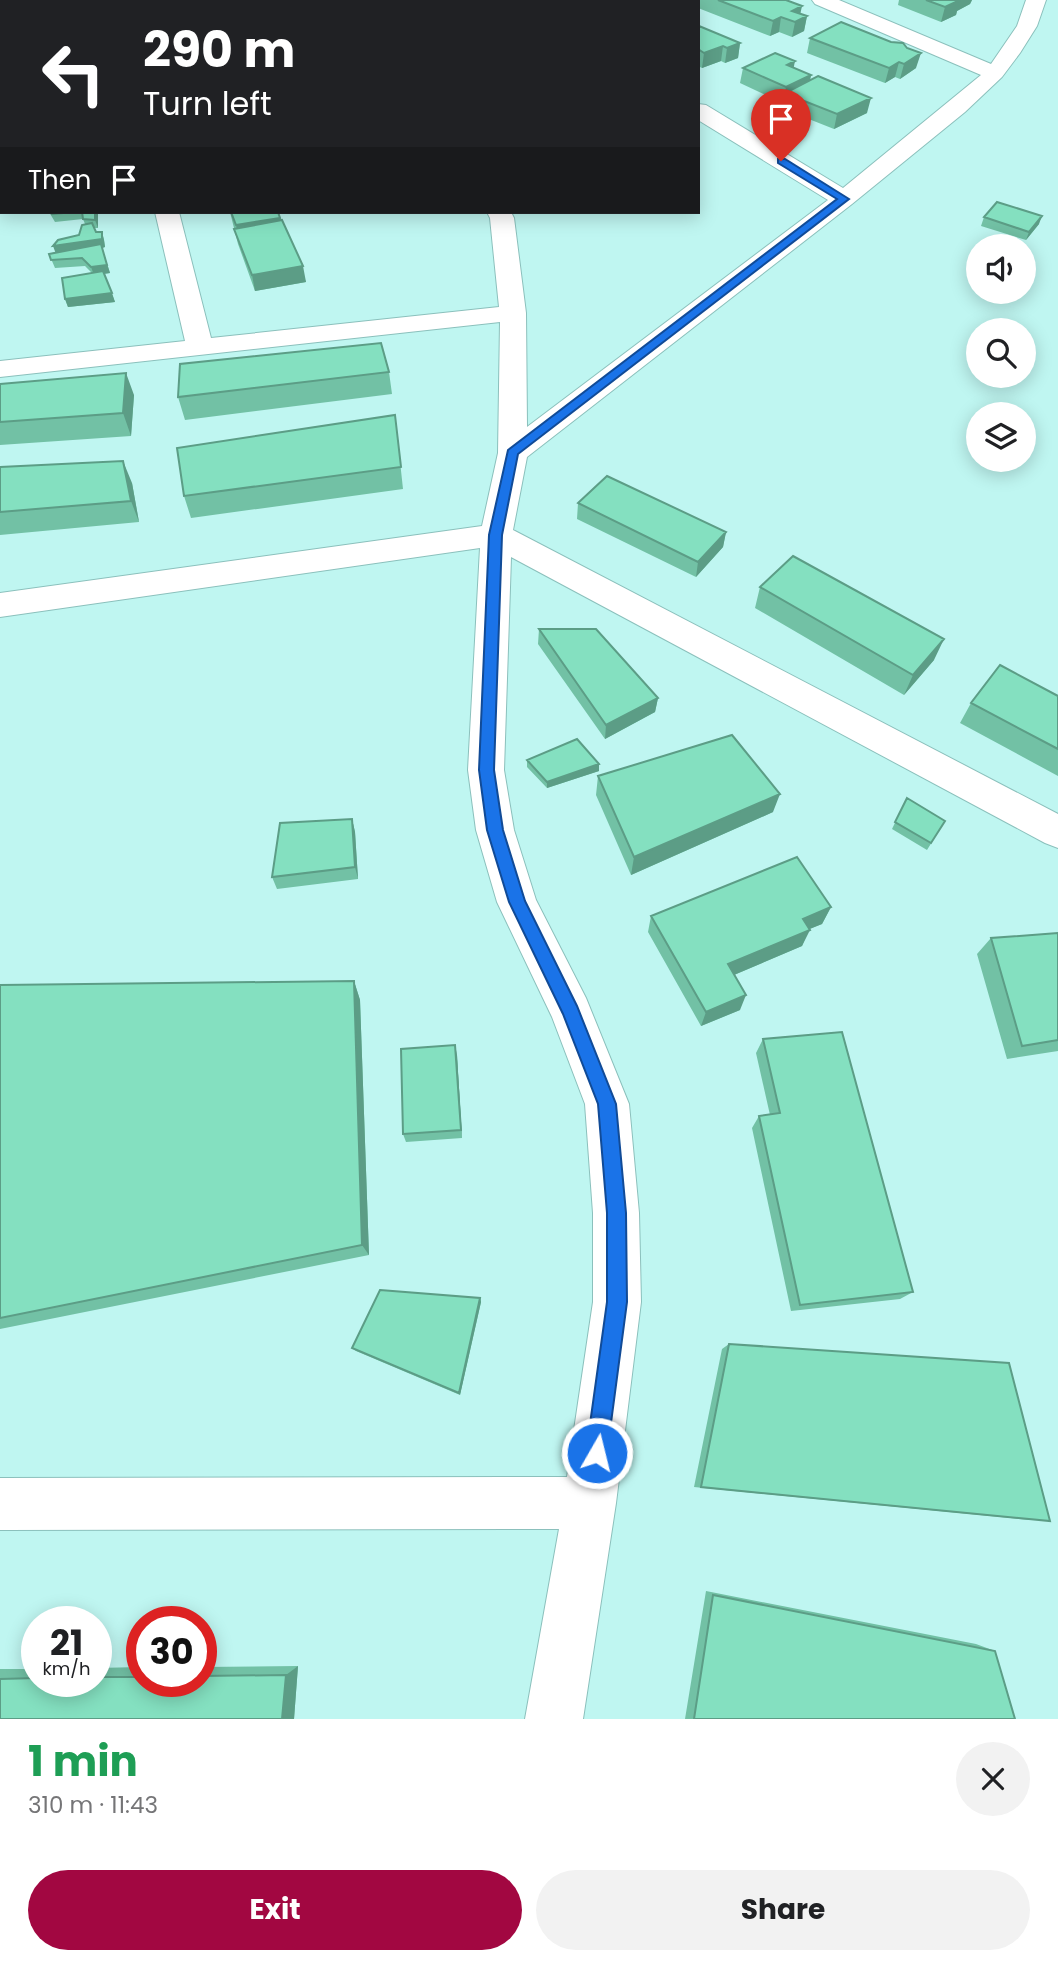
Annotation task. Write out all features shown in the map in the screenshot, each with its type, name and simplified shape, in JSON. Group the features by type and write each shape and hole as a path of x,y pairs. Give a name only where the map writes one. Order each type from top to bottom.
{"street":[{"path":"822,0 995,74"},
{"path":"513,453 844,199 957,107 995,74 1027,26 1036,0"},
{"path":"700,111 844,199"},
{"path":"167,214 200,348"},
{"path":"499,214 513,313 513,453 496,535 486,770 495,830 517,902 570,1012 607,1104 617,1213 617,1302 590,1503 554,1719"},
{"path":"0,369 513,313"},
{"path":"0,605 496,535 1058,832"},
{"path":"0,1504 590,1503"}],"building":[{"path":"718,0 786,0 802,6 792,11 807,16 795,22 781,17 773,21"},
{"path":"926,0 960,0 945,7"},
{"path":"841,22 891,42 903,43 907,48 921,53 904,64 899,62 889,68 810,38"},
{"path":"700,26 740,43 727,48 723,46 704,53 700,50"},
{"path":"775,53 795,61 787,65 811,75 786,87 743,68"},
{"path":"818,76 871,98 837,114 789,95 789,91"},
{"path":"997,202 1042,216 1029,232 984,217"},
{"path":"82,214 95,214 95,220 83,219"},
{"path":"232,214 279,214 280,218 236,225"},
{"path":"282,220 303,266 252,275 234,229"},
{"path":"92,223 96,232 102,232 102,239 53,246 58,240 79,235 82,225"},
{"path":"101,244 107,265 91,267 82,258 51,260 49,254"},
{"path":"103,271 112,293 65,299 62,278"},
{"path":"381,343 389,372 178,397 180,364"},
{"path":"126,373 123,413 0,422 0,384"},
{"path":"395,415 401,467 184,496 177,448"},
{"path":"123,461 131,501 0,512 0,467"},
{"path":"607,476 726,532 698,562 578,503"},
{"path":"793,556 944,639 913,675 760,587"},
{"path":"539,629 596,629 658,698 606,725"},
{"path":"1000,665 1058,696 1058,749 971,703"},
{"path":"732,735 780,794 634,857 598,776"},
{"path":"577,739 599,764 547,782 527,760"},
{"path":"907,798 945,821 931,843 895,822"},
{"path":"352,819 355,867 272,877 280,823"},
{"path":"797,857 831,907 803,919 810,930 728,964 746,995 706,1012 651,916"},
{"path":"1058,933 1058,1040 1022,1046 991,938"},
{"path":"354,981 362,1245 0,1318 0,985"},
{"path":"842,1032 913,1292 800,1305 759,1116 780,1113 763,1039"},
{"path":"455,1045 461,1130 403,1134 401,1049"},
{"path":"380,1290 480,1298 459,1393 352,1348"},
{"path":"729,1344 1009,1363 1050,1521 701,1487"},
{"path":"713,1595 995,1651 1015,1719 694,1719"},
{"path":"286,1675 282,1719 0,1719 0,1679 21,1678 21,1697 112,1697 112,1677 126,1677 126,1697 217,1697 217,1676"}],"route":[{"path":"597,1453 617,1302 617,1213 607,1104 570,1012 517,902 495,830 486,770 496,535 513,453 844,199 781,161"}]}
